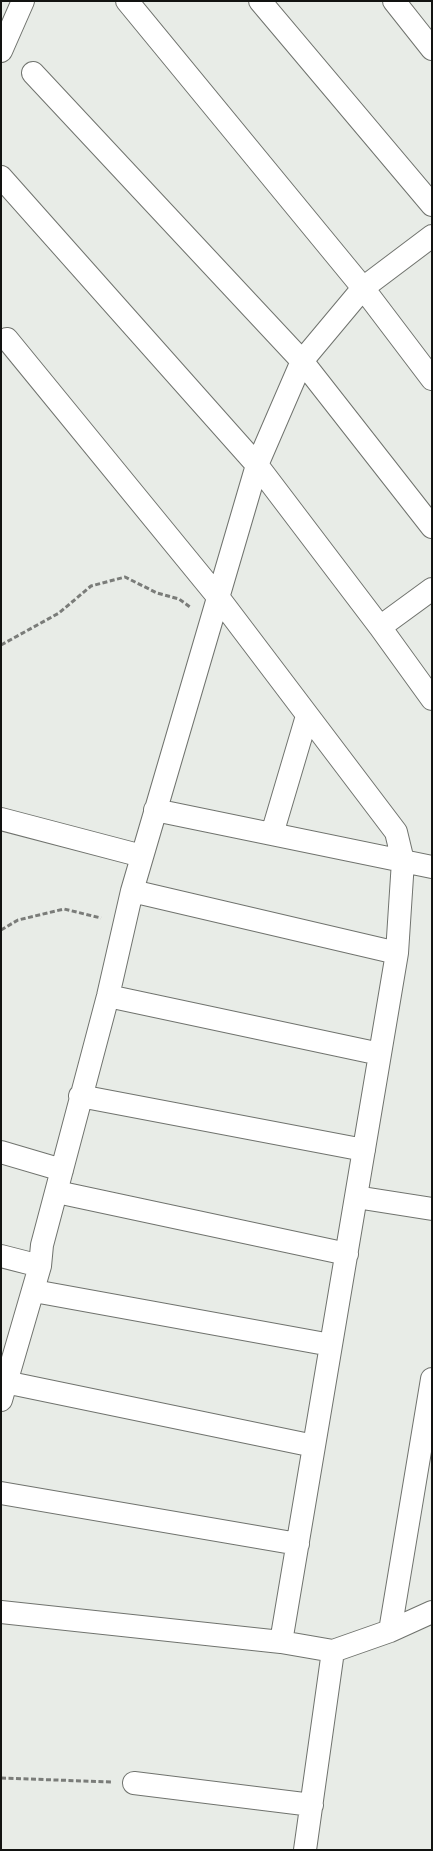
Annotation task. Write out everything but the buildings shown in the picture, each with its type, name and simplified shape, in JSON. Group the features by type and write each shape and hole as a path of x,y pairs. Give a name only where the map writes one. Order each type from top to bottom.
{"street":[{"path":"1,51 23,1"},
{"path":"128,1 363,288 432,379"},
{"path":"260,1 432,204"},
{"path":"394,1 432,49"},
{"path":"33,73 302,361 432,527"},
{"path":"1,177 257,465 432,698"},
{"path":"314,1446 3,1391 34,1291 40,1266 42,1245 108,996 132,891 257,465 302,361 363,288 432,236"},
{"path":"6,339 218,598 396,832 403,861 397,953 281,1642"},
{"path":"380,627 432,589"},
{"path":"272,834 307,716"},
{"path":"155,810 432,867"},
{"path":"1,820 142,856"},
{"path":"132,891 397,953"},
{"path":"108,996 380,1054"},
{"path":"80,1096 364,1150"},
{"path":"1,1152 62,1170"},
{"path":"57,1192 347,1254"},
{"path":"356,1197 432,1209"},
{"path":"1,1256 40,1266"},
{"path":"34,1291 332,1345"},
{"path":"390,1631 432,1379"},
{"path":"1,1493 298,1544"},
{"path":"1,1612 281,1642 333,1652 390,1631 427,1620"},
{"path":"305,1850 333,1652"},
{"path":"134,1783 312,1804"}],"path":[{"path":"1,645 59,613 91,586 125,577 157,593 179,600 211,621"},
{"path":"1,930 18,920 64,909 124,924"},
{"path":"1,1778 134,1783"}]}
